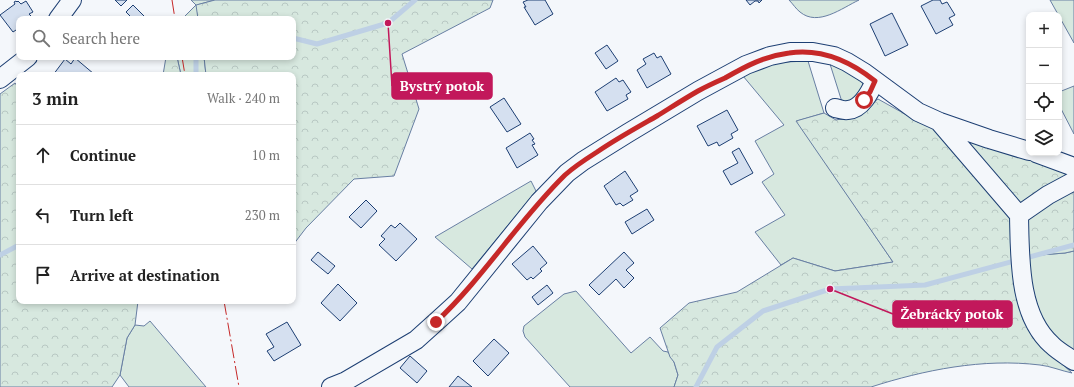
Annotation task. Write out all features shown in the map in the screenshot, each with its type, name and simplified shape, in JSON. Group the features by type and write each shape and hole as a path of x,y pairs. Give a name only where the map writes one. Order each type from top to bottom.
{"street":[{"path":"331,387 346,381 416,340 458,302 539,202 567,174 583,161 698,91 746,65 770,56 790,52 813,52 834,56 859,69 918,112 940,122 989,140 1026,150"},
{"path":"0,79 24,60"},
{"path":"835,108 847,111 855,108 867,96 875,81"},
{"path":"940,122 1019,215 1021,271 1028,307 1036,326 1051,345 1074,361"},
{"path":"1044,156 1074,167"},
{"path":"1019,215 1048,195 1074,181"}],"green space":[{"path":"191,0 215,0 197,5 198,16 185,16 196,5"},
{"path":"215,0 493,0 490,8 402,54 419,109 394,176 354,179 306,228 296,241 296,72 206,72 204,60 296,60 296,16 198,16 196,5"},
{"path":"789,0 859,0 830,15 814,18 800,12"},
{"path":"1050,0 1074,0 1074,43 1062,22 1062,12 1057,12"},
{"path":"166,60 178,60 180,72 164,72"},
{"path":"178,60 204,60 206,72 180,72"},
{"path":"808,61 824,113 797,121 893,262 835,271 793,258 781,265 755,232 785,215 762,182 774,174 755,141 784,125 743,76 770,64"},
{"path":"830,64 838,66 862,82 865,89 855,101 842,102"},
{"path":"15,83 16,84 16,304 138,304 135,325 127,338 120,375 112,387 0,387 0,94"},
{"path":"1074,86 1074,134 1062,111 1062,91"},
{"path":"878,99 921,123 959,138 1046,164 1074,175 1074,251 1027,256 1013,264 1023,320 1041,345 1072,373 1048,366 1019,363 997,363 975,364 912,375 871,387 674,387 678,375 660,328 689,303 737,292 793,258 835,271 893,262 796,121 824,113 836,120 854,116"},
{"path":"531,181 536,191 472,269 435,237"},
{"path":"1074,251 1074,351 1063,346 1047,327 1037,305 1027,256"},
{"path":"576,291 631,353 650,337 663,351 668,352 674,362 678,375 674,387 570,387 525,337 523,331 524,326 564,294"},
{"path":"150,321 206,387 129,387 120,375 127,338 135,325 144,326"}],"building":[{"path":"115,0 127,0 121,6"},
{"path":"528,0 545,0 553,14 535,25 524,7 526,7 523,2"},
{"path":"746,0 762,0 759,3 758,1 755,1 750,5"},
{"path":"933,0 940,0 942,4 947,2 955,15 949,18 953,25 936,34 921,6"},
{"path":"18,1 21,4 26,1 33,12 29,14 31,16 16,16 16,30 13,32 0,15 15,4 14,2"},
{"path":"133,5 144,16 130,16 126,12"},
{"path":"892,13 908,45 885,56 870,24"},
{"path":"607,45 618,61 606,69 595,53"},
{"path":"654,53 657,58 661,56 671,74 647,88 637,70 646,64 643,59"},
{"path":"64,60 71,64 74,60 77,60 92,72 55,72"},
{"path":"616,78 619,82 623,80 631,92 626,95 628,99 607,111 595,92"},
{"path":"504,98 521,124 507,132 490,107"},
{"path":"727,110 738,130 731,134 733,138 719,146 717,142 708,146 697,126"},
{"path":"530,133 535,144 532,145 538,155 517,168 506,148"},
{"path":"739,148 753,173 731,185 723,171 738,163 732,152"},
{"path":"625,171 638,191 630,196 633,200 623,206 620,203 616,205 604,186"},
{"path":"366,200 377,211 361,228 349,217"},
{"path":"647,209 654,220 632,234 625,222"},
{"path":"400,223 417,239 396,261 379,245 385,239 381,236 391,225 395,228"},
{"path":"533,246 547,263 540,269 542,271 533,279 531,277 527,280 512,264"},
{"path":"318,252 335,266 328,274 311,260"},
{"path":"624,252 634,263 626,270 634,278 624,288 616,279 599,295 589,285"},
{"path":"338,284 357,303 340,321 321,303"},
{"path":"547,285 553,293 538,305 532,297"},
{"path":"287,322 301,345 274,361 267,351 274,347 266,334"},
{"path":"494,339 509,353 488,376 473,361"},
{"path":"410,356 427,371 417,383 400,368"},
{"path":"458,376 472,387 449,387"}],"waterway":[{"path":"296,39 317,44 388,23 415,0"},
{"path":"196,60 196,72"},
{"path":"696,387 717,347 763,311 830,289 925,285 1074,245"},
{"path":"0,255 16,247"}],"power":[{"path":"172,0 175,16"},
{"path":"182,60 184,72"},
{"path":"225,304 239,387"}],"place":[{"name":"Bystrý potok","path":"388,23"},
{"name":"Žebrácký potok","path":"830,289"}],"route":[{"path":"436,322 458,302 539,202 567,174 583,161 628,133 698,91 746,65 770,56 790,52 813,52 834,56 847,62 875,81 864,100"}]}
